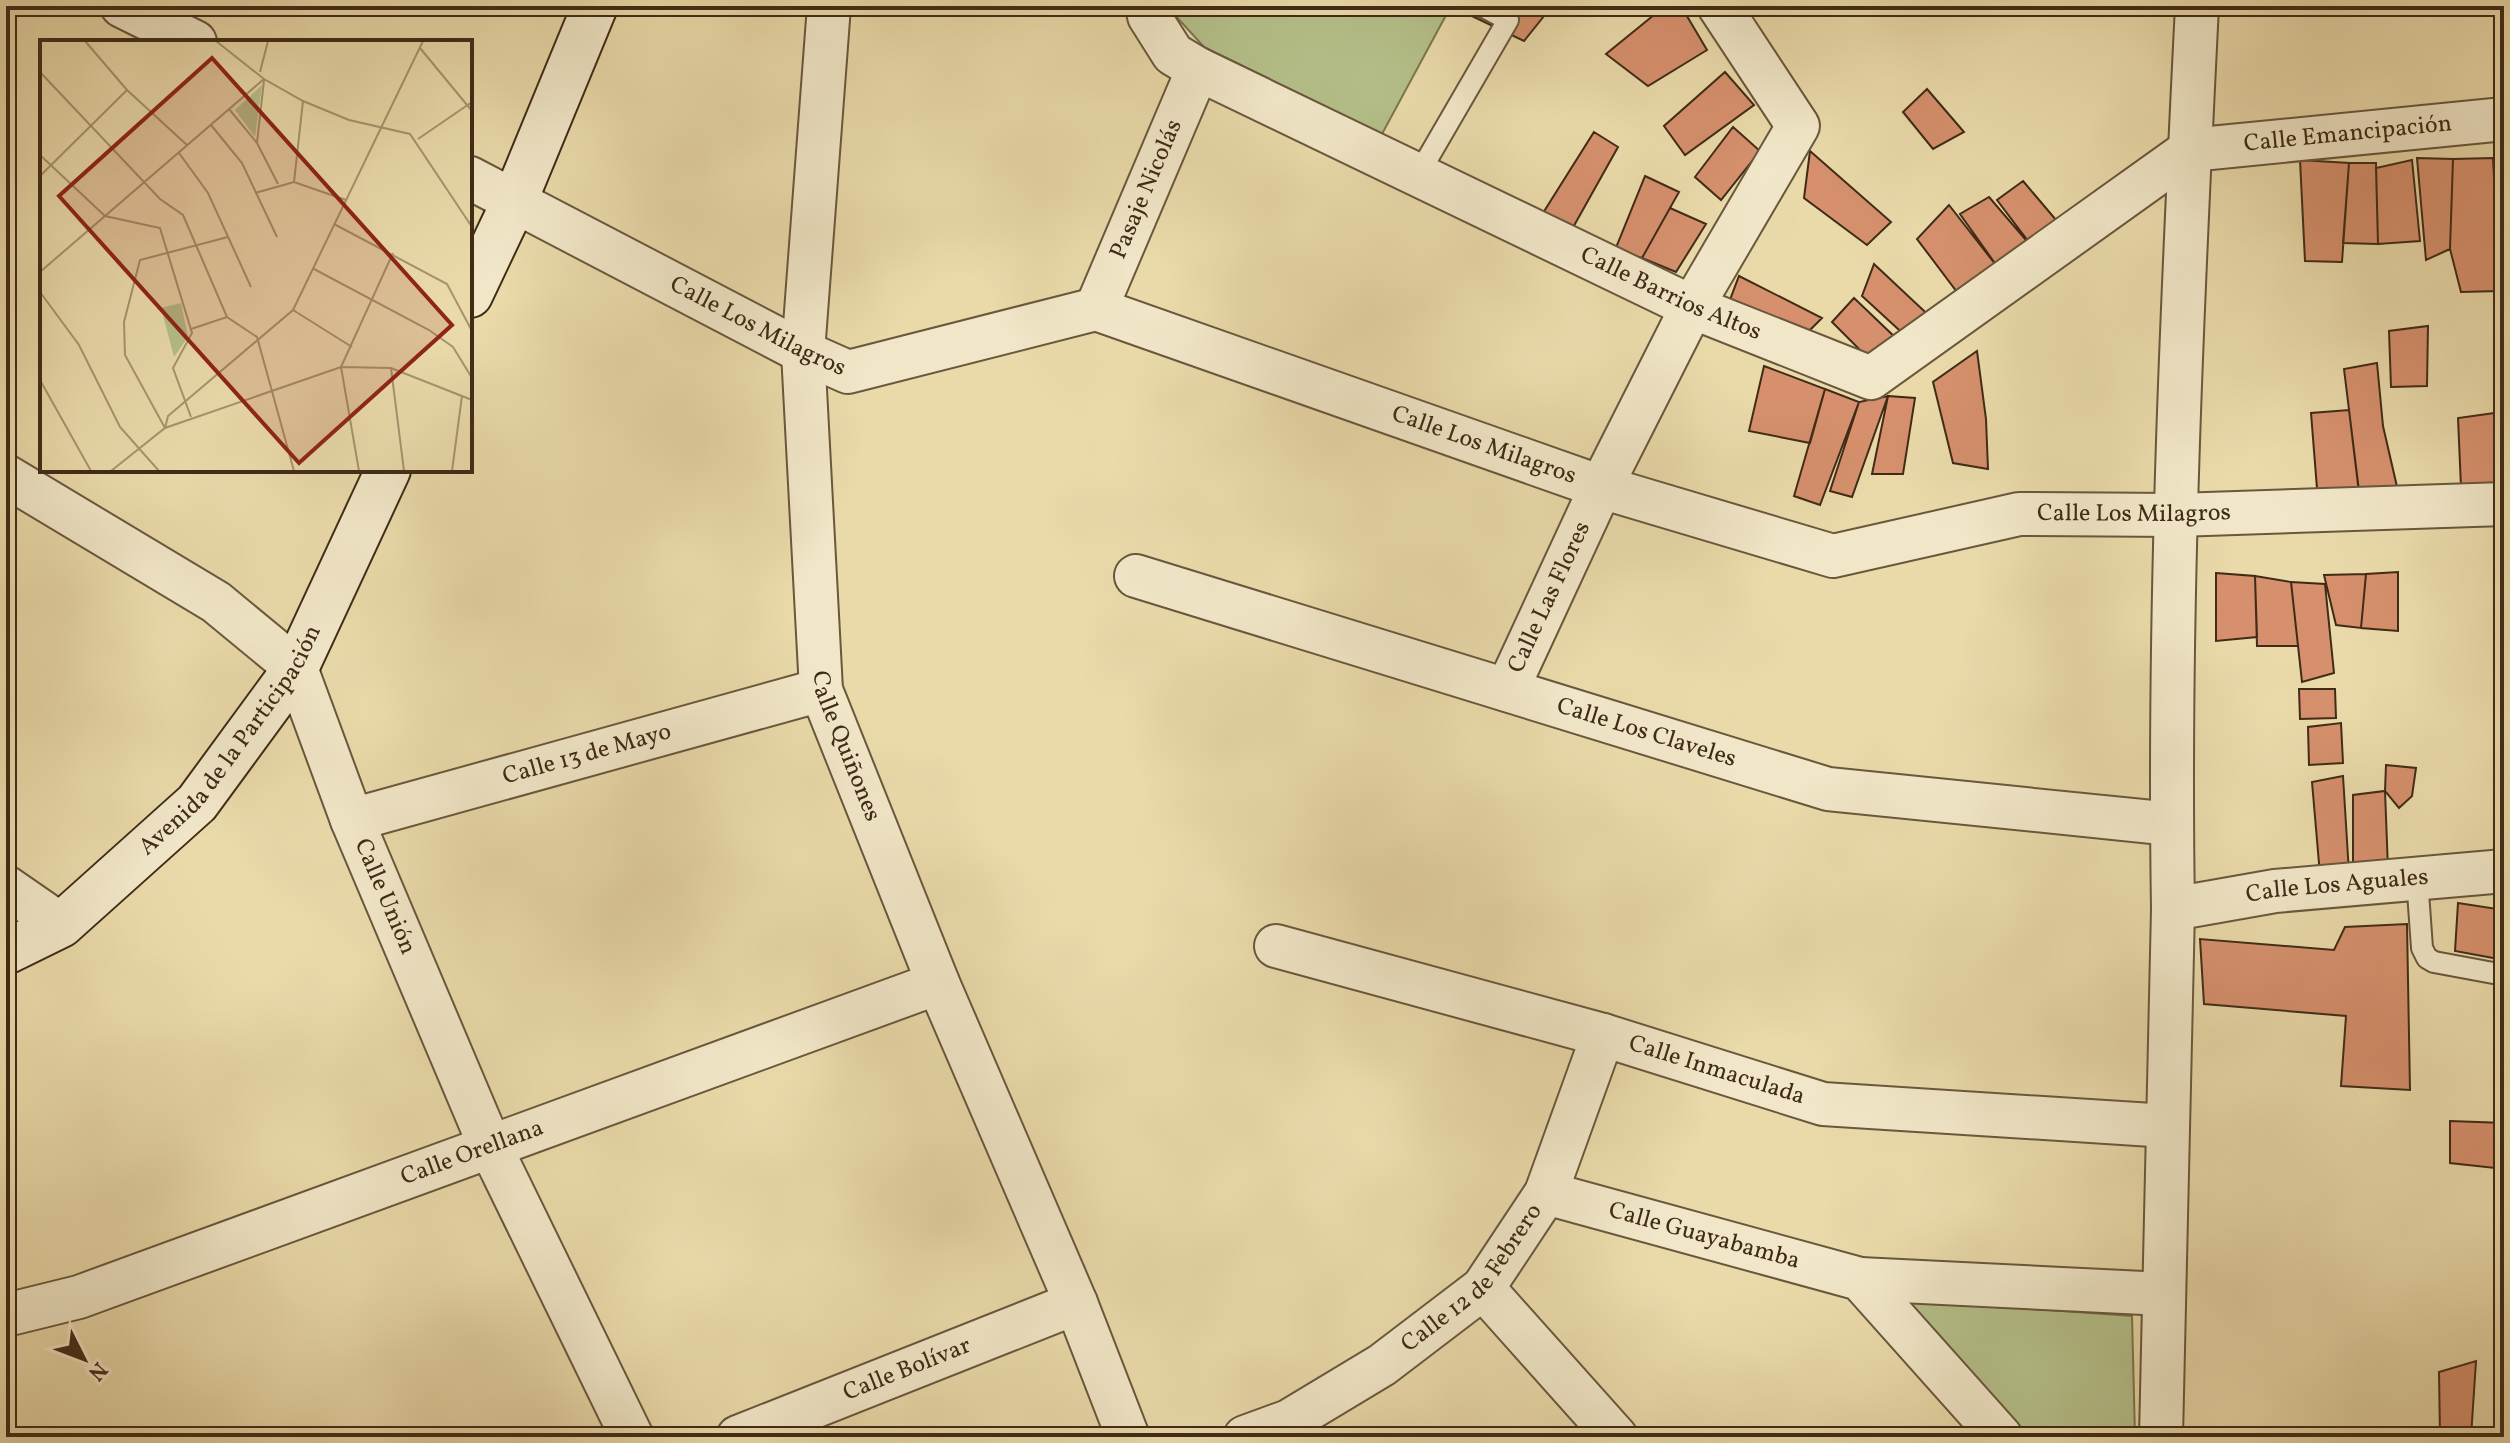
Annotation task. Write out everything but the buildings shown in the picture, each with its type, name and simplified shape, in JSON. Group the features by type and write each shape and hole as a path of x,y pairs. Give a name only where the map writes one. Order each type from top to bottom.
{"main road":[{"path":"472,291 515,200 595,6"},
{"name":"Avenida de la Participación","path":"6,952 61,925 197,803 296,668 387,472"}],"street":[{"path":"122,6 191,40"},
{"name":"Calle Quiñones","path":"829,6 803,352 821,690 938,983 1076,1303 1128,1437"},
{"name":"Calle Barrios Altos","path":"1147,6 1149,16 1173,54 1198,69 1692,307 1871,378 2190,150"},
{"name":"Calle Las Flores","path":"1507,690 1601,487 1692,307 1798,126 1719,6"},
{"path":"2161,1437 2173,909 2177,515 2197,6"},
{"name":"Pasaje Nicolás","path":"1096,309 1198,69"},
{"name":"Calle Emancipación","path":"2190,150 2504,119"},
{"name":"Calle Los Milagros","path":"472,179 803,352 848,372 1096,309 1601,487 1833,556 2019,514 2177,515 2504,504"},
{"path":"6,476 216,602 296,668"},
{"name":"Calle Los Claveles","path":"1136,576 1828,789 2172,824"},
{"name":"Calle Unión","path":"296,668 352,820 490,1146 632,1437"},
{"name":"Calle 13 de Mayo","path":"352,820 821,690"},
{"name":"Calle Los Aguales","path":"2173,909 2275,891 2504,871"},
{"path":"6,887 61,925"},
{"name":"Calle Inmaculada","path":"1276,946 1603,1035 1823,1104 2168,1126"},
{"name":"Calle Orellana","path":"6,1315 79,1297 938,983"},
{"name":"Calle 12 de Febrero","path":"1245,1437 1289,1421 1382,1365 1483,1288 1546,1193 1603,1035"},
{"name":"Calle Guayabamba","path":"1546,1193 1860,1279 2164,1294"},
{"path":"1860,1279 2001,1437"},
{"path":"1483,1288 1616,1437"},
{"name":"Calle Bolívar","path":"738,1437 1076,1303"}],"lane":[{"path":"1418,175 1508,20 1482,6"},
{"path":"2417,878 2422,948 2427,958 2504,975"}],"green space":[{"path":"1172,6 1451,6 1382,134 1204,47 1173,13"},
{"path":"1897,1299 2132,1316 2135,1437 2017,1437"}]}
